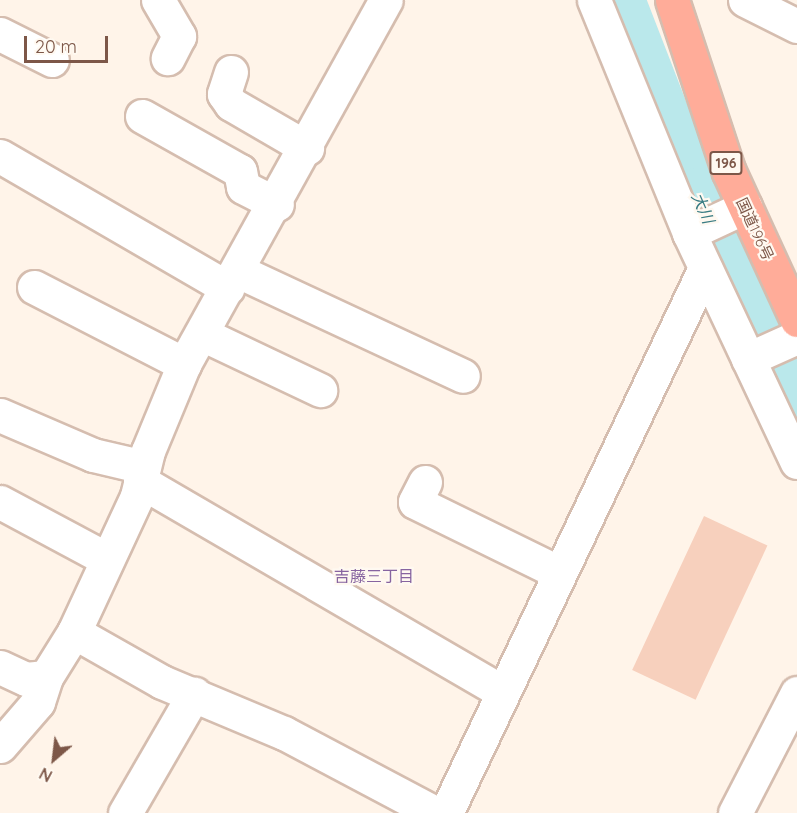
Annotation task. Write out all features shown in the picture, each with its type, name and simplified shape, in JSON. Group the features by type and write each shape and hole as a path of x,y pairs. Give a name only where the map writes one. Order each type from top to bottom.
{"highway":[{"name":"国道196号","path":"672,0 713,222 776,343"}],"street":[{"path":"158,0 179,36 168,58"},
{"path":"0,746 38,702 46,677 74,632 142,474 184,364 277,204 386,0"},
{"path":"446,813 558,572 705,268 713,222 594,0"},
{"path":"745,0 797,26"},
{"path":"0,34 52,60"},
{"path":"231,72 224,94 231,104 307,148"},
{"path":"142,116 240,171 243,188 277,204"},
{"path":"0,156 233,279 463,376"},
{"path":"705,268 776,343 797,462"},
{"path":"34,287 184,364"},
{"path":"202,334 320,390"},
{"path":"0,415 142,474 502,693"},
{"path":"425,482 415,502 558,572"},
{"path":"0,502 105,558"},
{"path":"74,632 194,694 284,733 435,813"},
{"path":"0,667 26,680 46,677"},
{"path":"735,813 797,693"},
{"path":"125,813 194,694"}],"building":[{"path":"704,516 767,546 696,700 632,670"}],"waterway":[{"name":"大川","path":"620,0 695,193 797,411"}],"district":[{"name":"吉藤三丁目","path":"374,576"}]}
